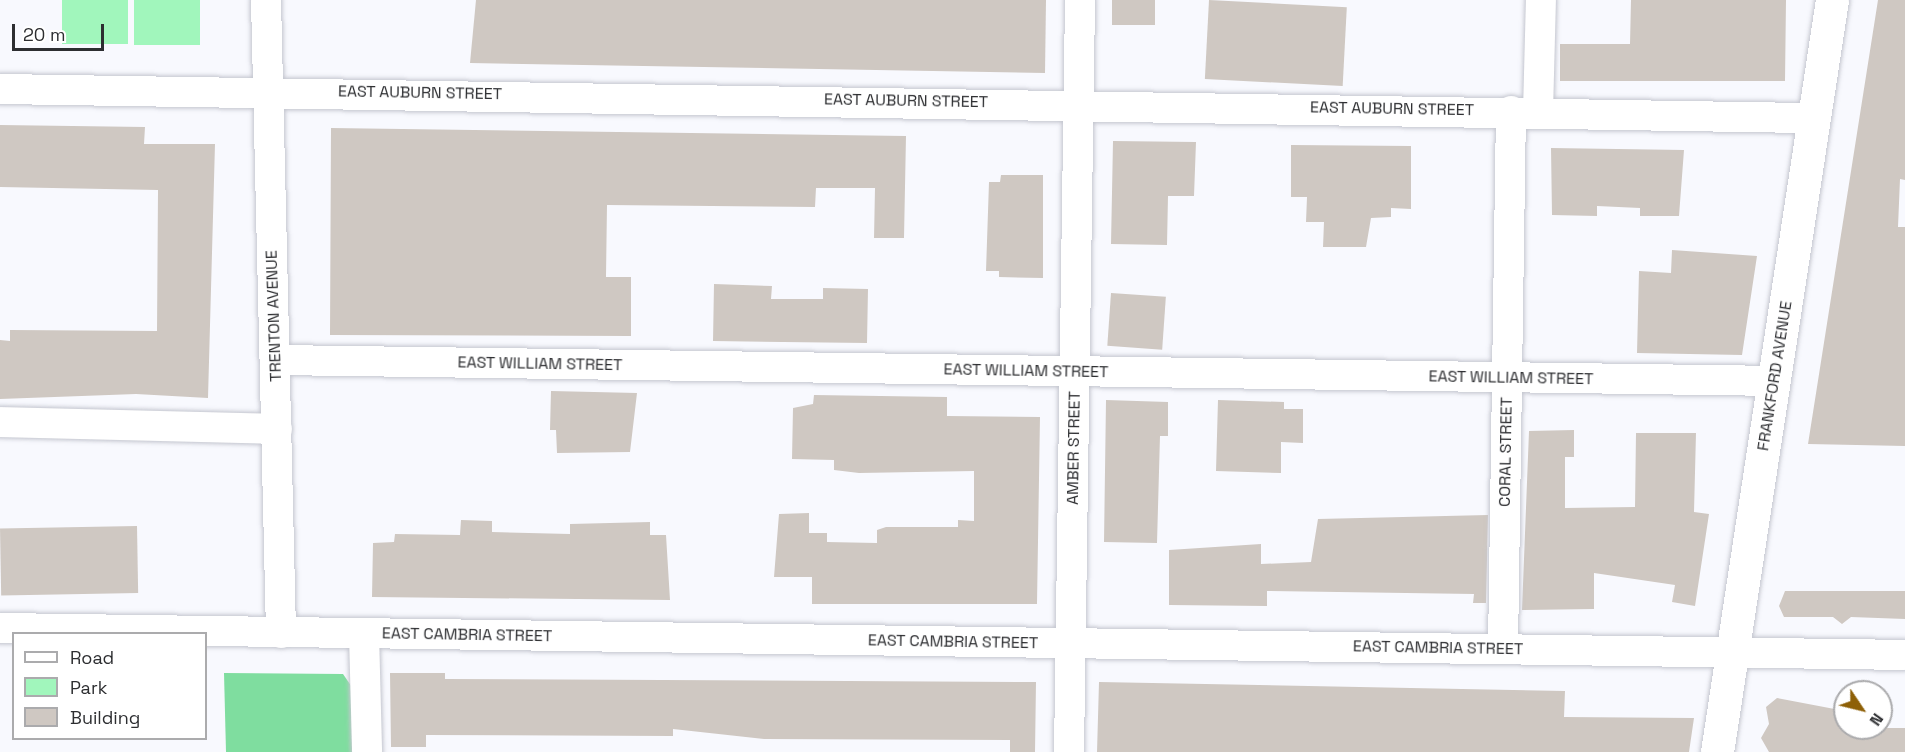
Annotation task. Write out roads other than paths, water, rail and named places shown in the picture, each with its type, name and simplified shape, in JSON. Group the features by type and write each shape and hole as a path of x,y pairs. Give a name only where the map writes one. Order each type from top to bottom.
{"main road":[{"name":"FRANKFORD AVENUE","path":"1717,752 1775,381 1812,118 1832,0"}],"street":[{"name":"TRENTON AVENUE","path":"266,0 281,633"},
{"name":"AMBER STREET","path":"1069,752 1080,0"},
{"name":"CORAL STREET","path":"1503,649 1507,379 1524,112 1541,0"},
{"name":"EAST AUBURN STREET","path":"0,89 267,90 1812,118"},
{"name":"EAST WILLIAM STREET","path":"276,360 1775,381"},
{"path":"0,422 277,429"},
{"name":"EAST CAMBRIA STREET","path":"0,628 1905,655"},
{"path":"364,634 367,752"}]}
